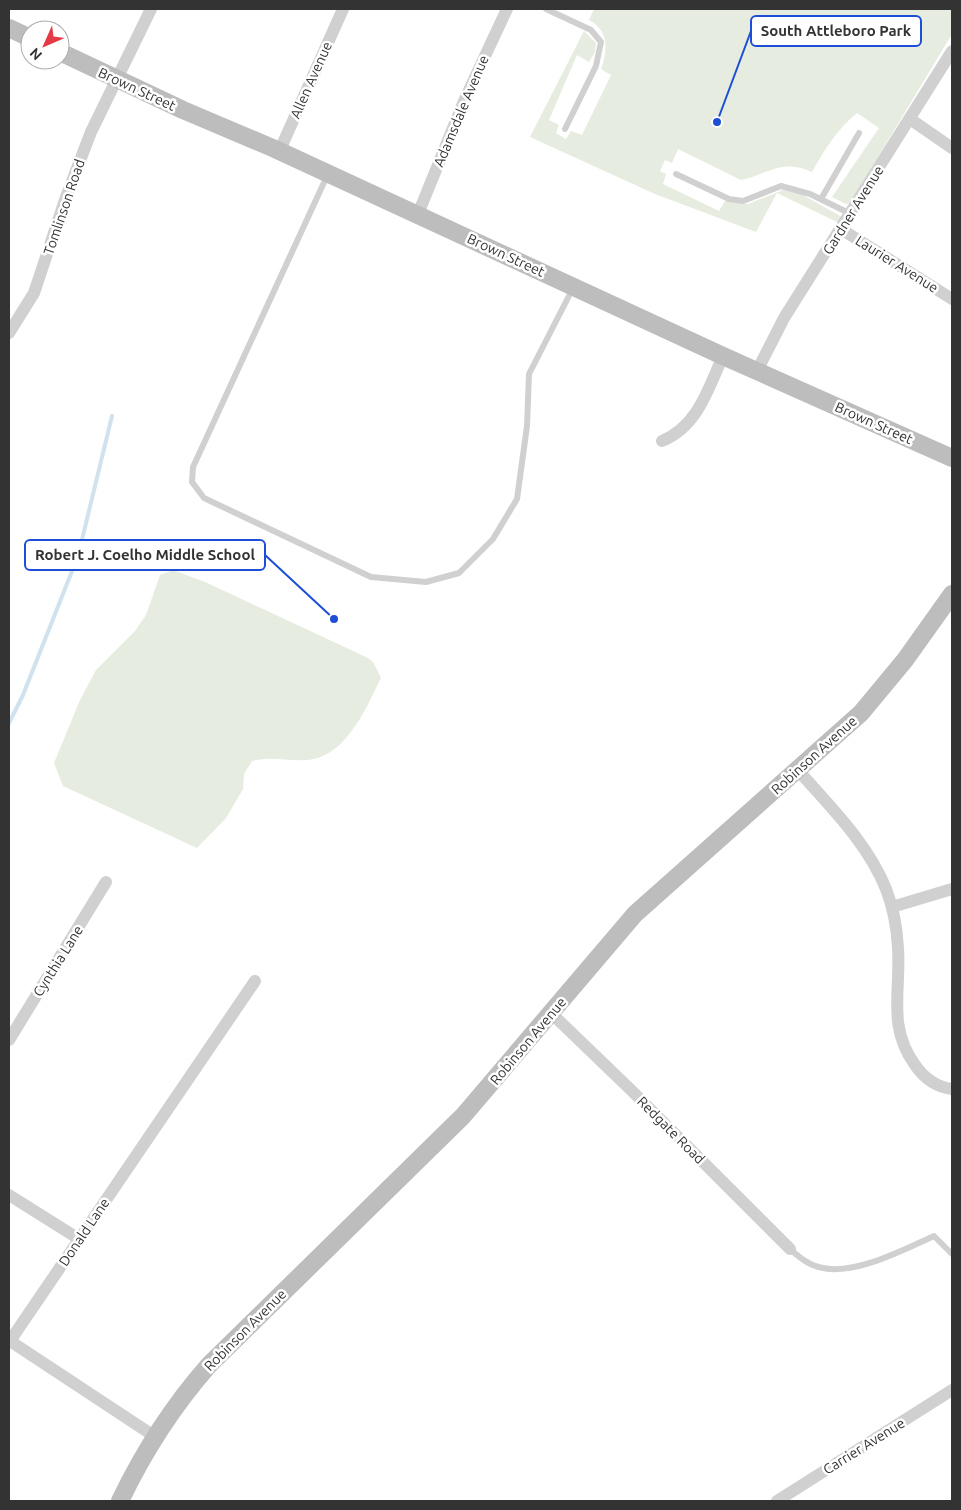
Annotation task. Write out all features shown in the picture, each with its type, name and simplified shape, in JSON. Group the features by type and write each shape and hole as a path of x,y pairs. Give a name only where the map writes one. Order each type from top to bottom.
{"street":[{"name":"Tomlinson Road","path":"9,333 34,293 66,197 91,132 151,9"},
{"name":"Allen Avenue","path":"279,152 344,9"},
{"name":"Adamsdale Avenue","path":"418,214 464,101 507,9"},
{"name":"Gardner Avenue","path":"757,371 784,318 952,51"},
{"name":"Brown Street","path":"70,57 183,110 418,214 723,356 952,458"},
{"path":"910,120 952,148"},
{"name":"Laurier Avenue","path":"841,229 952,299"},
{"path":"662,442 678,434 693,419 723,356"},
{"name":"Robinson Avenue","path":"120,1501 154,1436 178,1401 209,1365 463,1116 604,948 635,914 848,726 875,698 952,594"},
{"path":"798,770 842,820 866,852 886,889 892,907 898,949 896,1013 901,1036 910,1058 919,1070 937,1085 952,1089"},
{"name":"Cynthia Lane","path":"9,1040 106,882"},
{"path":"892,907 952,889"},
{"name":"Donald Lane","path":"154,1436 10,1341 255,981"},
{"name":"Redgate Road","path":"551,1013 790,1249"},
{"path":"9,1195 79,1239"},
{"name":"Carrier Avenue","path":"777,1501 952,1390"}],"lane":[{"path":"546,9 591,30 601,42 596,66 565,129"},
{"path":"821,199 859,134"},
{"path":"328,174 193,466 192,482 204,498 371,577 426,582 459,572 493,539 517,499 527,426 529,374 574,287"},
{"path":"676,174 729,199 743,201 781,186 821,199 850,214"},
{"path":"790,1249 813,1265 833,1270 873,1261 903,1251 934,1236 952,1254"}],"shaded area":[{"path":"594,9 952,9 952,34 851,202 846,204 832,197 879,128 857,113 832,140 812,172 792,166 783,167 741,180 678,149 672,163 665,160 660,171 666,174 663,184 719,211 725,201 748,204 783,190 801,194 842,217 839,223 777,193 756,232 655,194 530,137 584,31 596,43 595,52 589,62 577,55 549,120 559,125 556,133 566,139 571,131 582,135 611,75 601,69 606,48 600,29 589,20"},
{"path":"173,570 205,582 368,658 373,662 381,678 369,703 353,729 332,751 320,757 306,760 272,759 252,761 244,774 243,789 226,818 197,848 63,786 54,763 80,700 96,670 135,631 146,615 160,575"}],"waterway":[{"path":"9,723 23,695 78,556 112,416"}],"place":[{"name":"South Attleboro Park","path":"717,122"},
{"name":"Robert J. Coelho Middle School","path":"334,619"}]}
